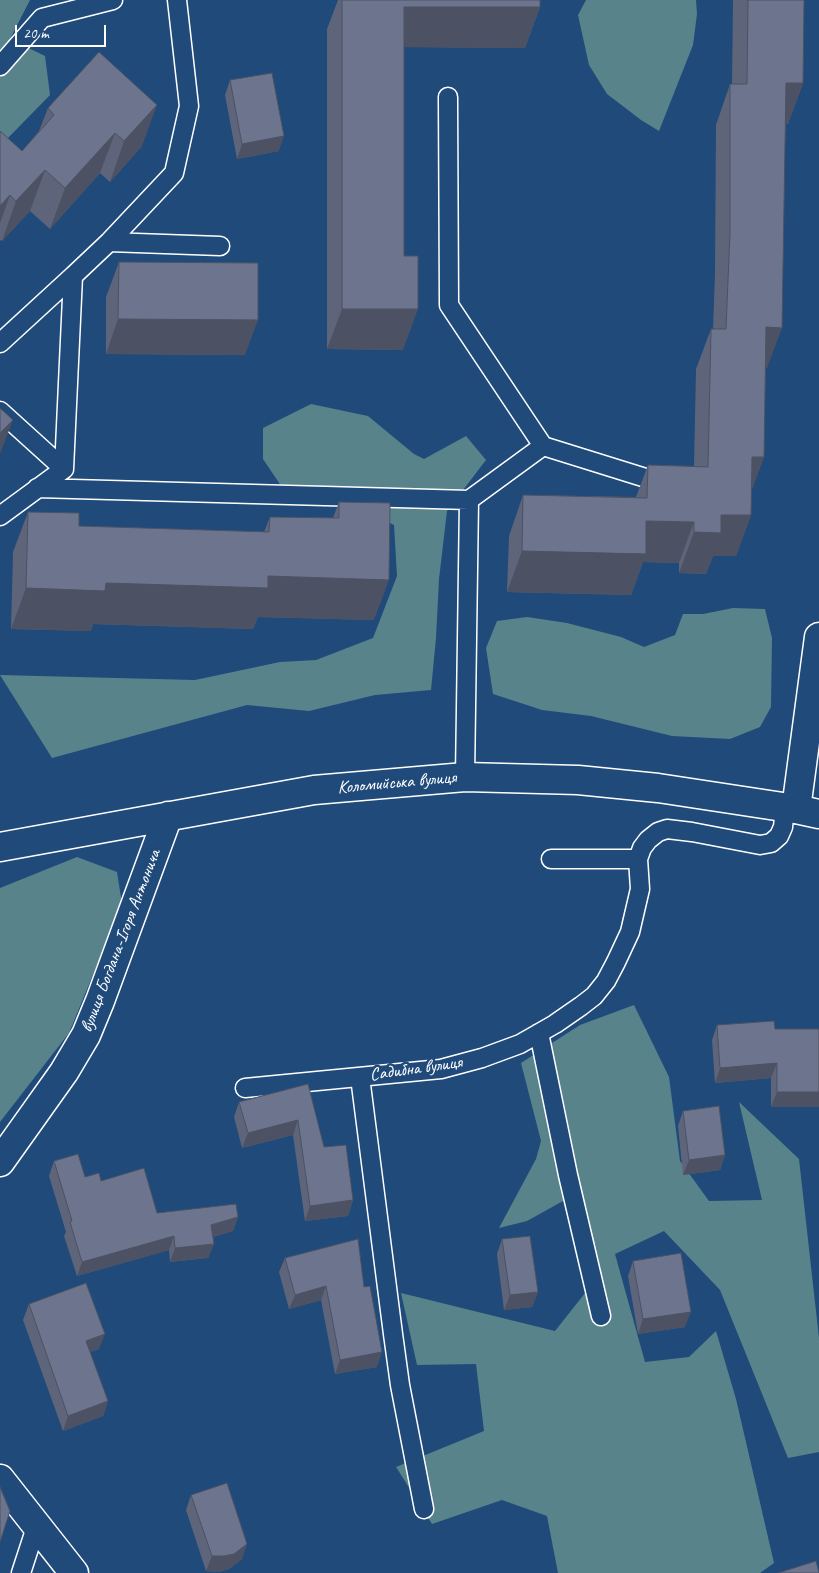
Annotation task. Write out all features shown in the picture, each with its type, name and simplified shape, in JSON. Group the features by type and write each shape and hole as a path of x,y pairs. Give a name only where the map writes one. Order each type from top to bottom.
{"street":[{"path":"800,810 819,638"},
{"name":"Коломийська вулиця","path":"0,847 314,790 464,777 578,780 658,788 800,810"},
{"name":"вулиця Богдана-Ігоря Антонича","path":"0,1162 64,1072 86,1035 168,816"},
{"path":"0,1479 74,1573"}],"lane":[{"path":"0,66 42,18 112,0"},
{"path":"0,343 109,242 174,173 188,106 177,0"},
{"path":"448,97 449,306 543,446 649,479"},
{"path":"109,242 220,246"},
{"path":"64,469 73,276"},
{"path":"0,411 64,469"},
{"path":"36,488 469,500 543,446"},
{"path":"0,516 64,469"},
{"path":"464,777 469,500"},
{"path":"551,859 638,858 648,840 658,832 667,829 760,845 771,843 779,836 783,827 800,810"},
{"name":"Садибна вулиця","path":"245,1088 440,1069 482,1058 520,1044 555,1024 594,996 609,975 630,932 640,889 638,858"},
{"path":"539,1033 568,1175 601,1316"},
{"path":"360,1077 392,1334 424,1509"},
{"path":"21,1573 37,1524"}],"green space":[{"path":"0,0 30,0 10,39 45,56 50,95 8,138 0,137"},
{"path":"586,0 696,0 697,14 693,45 659,131 607,94 589,65 578,15"},
{"path":"311,404 368,416 414,454 424,459 466,436 486,460 447,511 439,579 431,690 375,695 309,711 247,705 52,758 0,675 195,680 280,662 316,660 373,638 397,576 394,525 359,508 333,503 290,499 263,459 263,428"},
{"path":"733,608 765,609 772,638 771,707 760,727 730,739 672,736 591,716 542,710 493,694 486,648 497,621 527,617 567,623 621,637 644,647 675,635 683,614 703,614"},
{"path":"77,857 117,872 122,904 69,1033 0,1122 0,888"},
{"path":"634,1005 669,1077 680,1161 709,1201 762,1200 739,1102 799,1159 819,1338 819,1452 788,1458 720,1290 664,1231 615,1254 645,1362 689,1357 716,1331 736,1399 774,1563 760,1573 558,1573 547,1516 502,1500 432,1524 396,1467 484,1431 476,1364 417,1365 401,1293 555,1331 593,1283 593,1238 572,1196 527,1221 499,1228 536,1159 541,1141 521,1063 580,1025"}],"building":[{"path":"342,0 540,0 540,7 404,7 404,256 418,256 418,309 342,309"},
{"path":"748,0 804,0 803,83 786,83 782,328 766,327 764,457 752,457 751,515 721,515 721,533 694,532 694,522 646,521 646,554 522,551 523,495 647,498 648,465 708,467 711,329 726,329 730,233 730,84 747,84"},
{"path":"99,52 157,105 124,141 115,133 65,188 45,170 16,201 10,195 0,206 0,131 22,151 54,115 48,108"},
{"path":"272,73 284,136 242,144 230,80"},
{"path":"119,262 258,263 258,320 118,319"},
{"path":"0,408 13,420 0,433"},
{"path":"339,502 390,503 389,580 268,576 268,588 106,583 105,591 26,588 28,512 79,513 79,526 269,532 270,517 339,518"},
{"path":"774,1021 775,1029 819,1029 819,1092 777,1092 777,1063 720,1068 717,1025"},
{"path":"308,1084 324,1147 346,1145 353,1200 310,1206 298,1120 248,1133 239,1102"},
{"path":"719,1106 725,1155 689,1160 683,1111"},
{"path":"78,1154 85,1177 99,1173 101,1181 144,1168 157,1213 236,1204 238,1217 211,1225 214,1244 175,1248 174,1236 82,1262 54,1161"},
{"path":"530,1236 538,1292 510,1295 502,1239"},
{"path":"358,1239 364,1287 370,1286 382,1352 340,1360 326,1286 295,1295 285,1258"},
{"path":"681,1253 691,1312 643,1319 633,1261"},
{"path":"86,1283 105,1334 86,1341 108,1401 68,1416 29,1304"},
{"path":"227,1483 247,1544 234,1554 212,1556 191,1495"},
{"path":"0,1487 10,1511 0,1542"},
{"path":"816,1561 819,1573 778,1573"}]}
